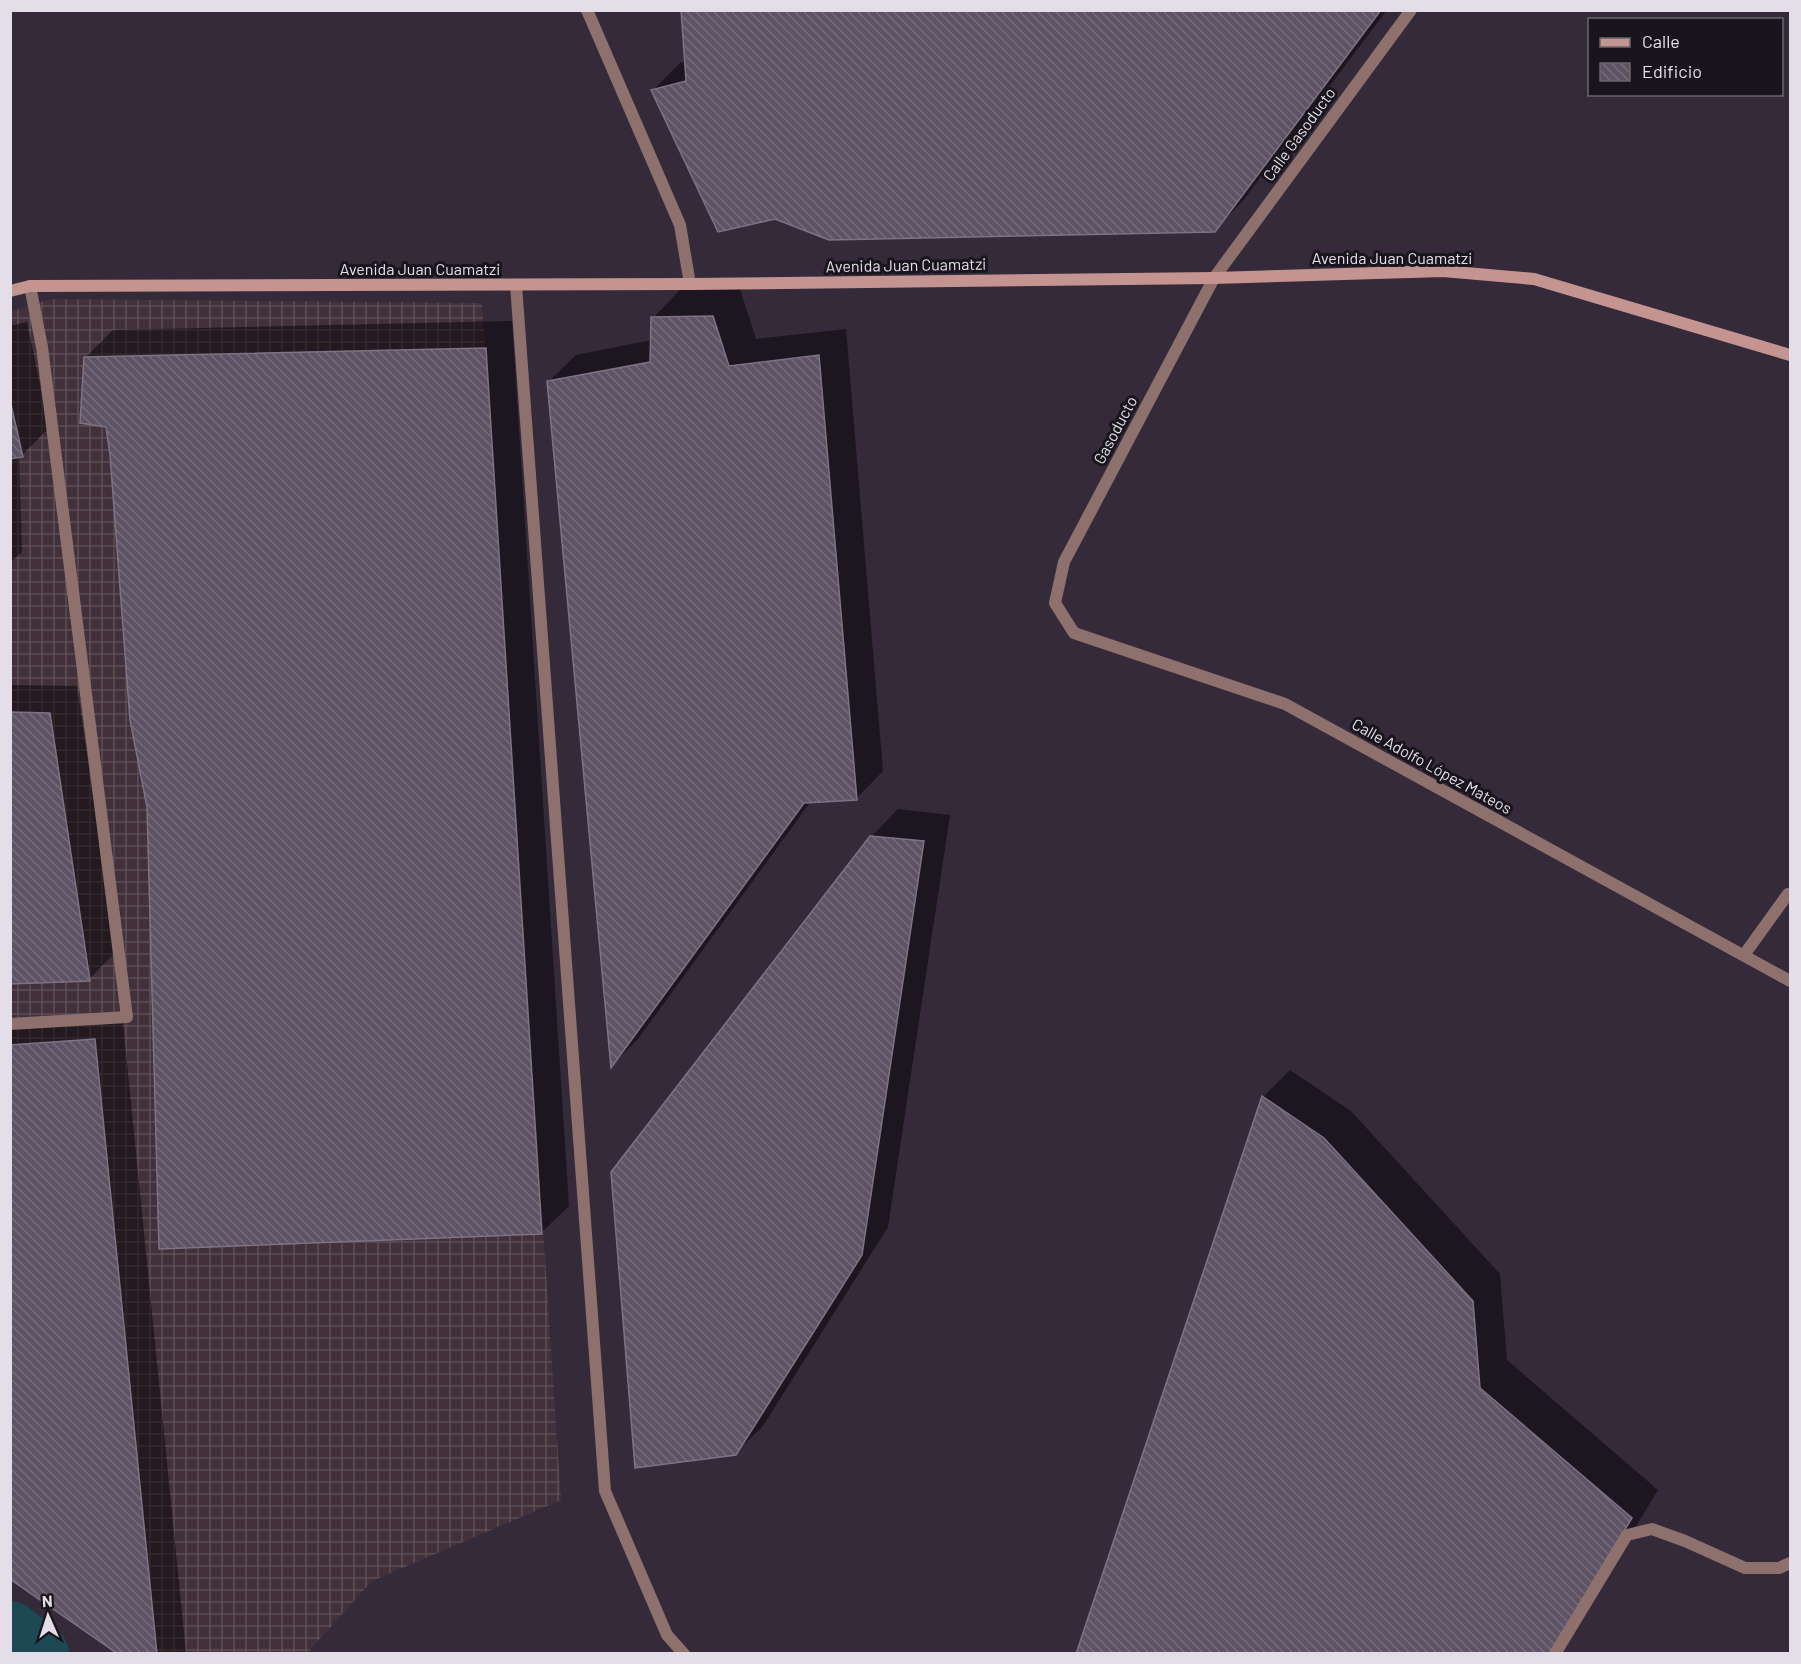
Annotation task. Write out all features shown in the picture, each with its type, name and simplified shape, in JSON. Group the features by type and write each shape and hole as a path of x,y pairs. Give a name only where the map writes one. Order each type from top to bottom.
{"main road":[{"name":"Avenida Juan Cuamatzi","path":"10,291 30,286 690,284 1214,278 1443,271 1534,279 1791,355"}],"street":[{"path":"587,10 680,225 690,284"},
{"name":"Calle Gasoducto","path":"1214,278 1411,10"},
{"name":"Gasoducto","path":"1056,603 1064,562 1214,278"},
{"path":"516,285 605,1491 667,1635 684,1653"},
{"path":"10,1024 127,1017 42,347 30,286"},
{"name":"Calle Adolfo López Mateos","path":"1056,603 1074,633 1285,704 1791,981"},
{"path":"1744,956 1788,894"},
{"path":"1555,1653 1627,1535 1652,1529 1745,1568 1779,1568 1791,1563"}],"shaded area":[{"path":"51,299 482,303 561,1500 372,1581 307,1653 118,1653 11,1579 10,312"}],"building":[{"path":"681,10 1381,10 1215,232 829,240 775,219 718,232 651,90 686,81"},
{"path":"713,316 729,366 819,355 857,800 804,803 611,1068 547,381 650,362 651,317"},
{"path":"486,348 542,1234 159,1249 147,807 130,720 106,427 80,423 84,357"},
{"path":"10,400 23,457 10,459"},
{"path":"10,712 50,713 90,981 10,984"},
{"path":"870,836 924,841 862,1255 736,1455 635,1468 611,1172"},
{"path":"95,1039 157,1654 118,1654 10,1579 10,1045"},
{"path":"1262,1096 1324,1138 1473,1301 1480,1388 1632,1518 1549,1654 1076,1654"}],"waterway":[{"path":"10,1631 39,1654"}]}
